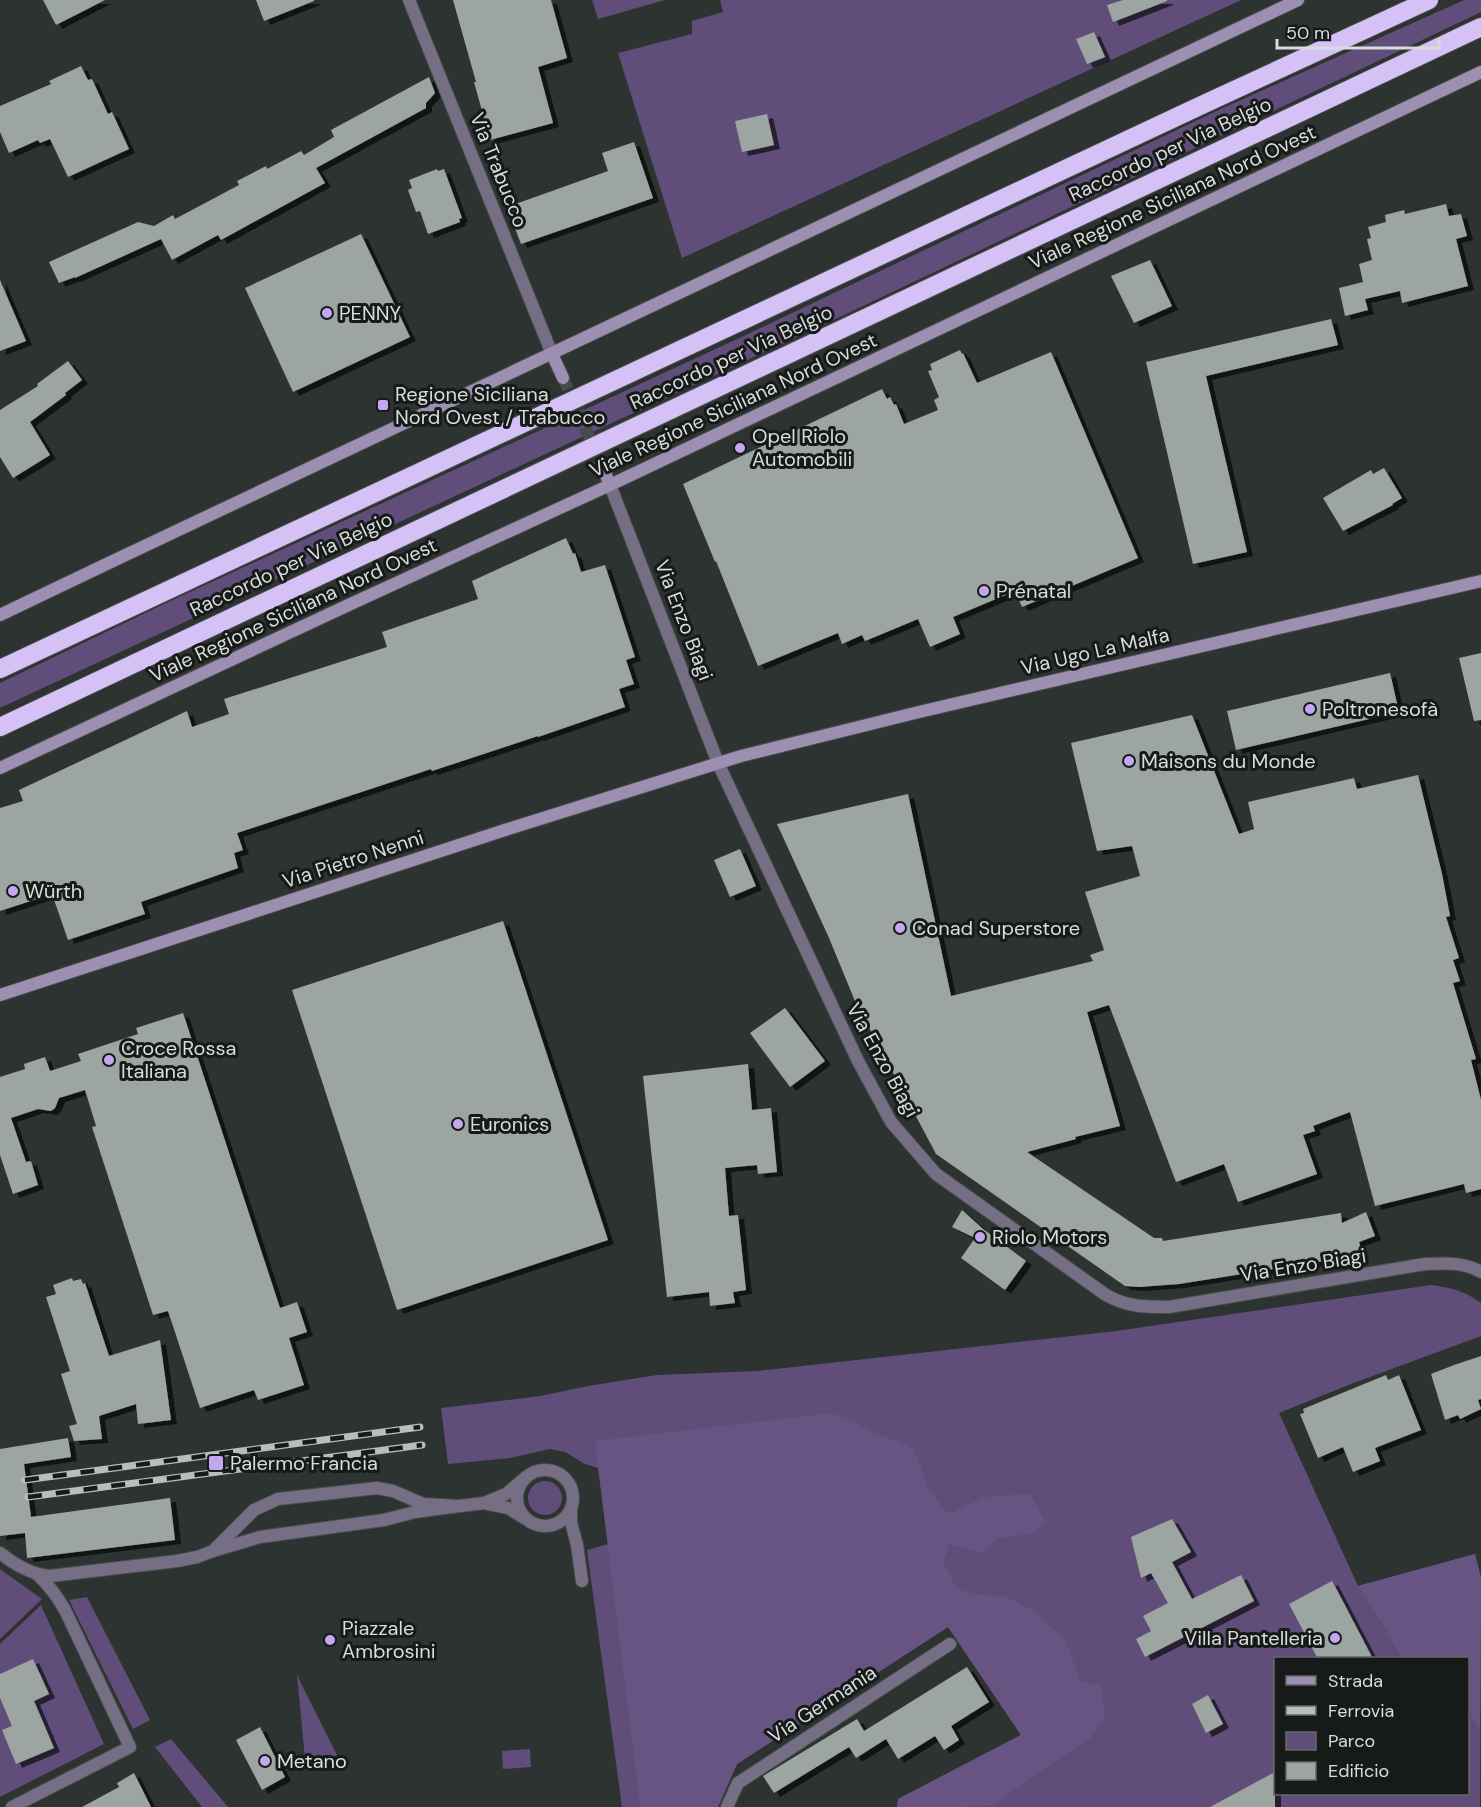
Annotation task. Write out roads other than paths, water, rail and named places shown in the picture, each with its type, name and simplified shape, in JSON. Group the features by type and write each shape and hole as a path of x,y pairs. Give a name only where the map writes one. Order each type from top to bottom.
{"highway":[{"name":"Raccordo per Via Belgio","path":"0,669 1429,0"},
{"name":"Raccordo per Via Belgio","path":"0,727 1481,27"}],"street":[{"name":"Via Trabucco","path":"409,0 552,354"},
{"path":"0,615 1298,0"},
{"name":"Viale Regione Siciliana Nord Ovest","path":"0,768 610,485 1481,72"},
{"path":"552,354 562,378"},
{"path":"602,466 610,485"},
{"name":"Via Enzo Biagi","path":"610,485 718,763 858,1061 891,1122 936,1174 1119,1303 1143,1307 1169,1307 1425,1264 1465,1265 1478,1270"},
{"name":"Via Ugo La Malfa","path":"718,763 920,712 1481,581"},
{"name":"Via Pietro Nenni","path":"0,995 718,763"},
{"path":"484,1503 506,1494 533,1473 542,1470 560,1474 571,1488 573,1498 571,1521 582,1581"},
{"path":"525,1518 517,1503 517,1493 526,1477"},
{"path":"213,1551 255,1510 278,1499 377,1488 393,1491 423,1504 458,1506"},
{"path":"4,1557 25,1570 37,1574 64,1576 196,1557 260,1537 384,1520 415,1512 484,1503 500,1505 539,1526 559,1526 569,1533 578,1554"},
{"path":"554,1525 565,1518 571,1507"},
{"path":"12,1807 130,1747 65,1610 51,1589 37,1574"},
{"name":"Via Germania","path":"727,1807 738,1783 950,1644"}],"tunnel":[{"path":"563,378 602,466"}],"railway":[{"path":"25,1480 420,1427"},
{"path":"28,1497 422,1445"}],"place":[{"name":"PENNY","path":"327,313"},
{"name":"Regione Siciliana Nord Ovest / Trabucco","path":"383,405"},
{"name":"Opel Riolo Automobili","path":"740,448"},
{"name":"Prénatal","path":"984,591"},
{"name":"Poltronesofà","path":"1310,709"},
{"name":"Maisons du Monde","path":"1129,761"},
{"name":"Würth","path":"13,891"},
{"name":"Conad Superstore","path":"900,928"},
{"name":"Croce Rossa Italiana","path":"109,1060"},
{"name":"Euronics","path":"458,1124"},
{"name":"Riolo Motors","path":"980,1237"},
{"name":"Palermo Francia","path":"216,1463"},
{"name":"Villa Pantelleria","path":"1335,1638"},
{"name":"Piazzale Ambrosini","path":"330,1640"},
{"name":"Metano","path":"265,1761"}]}
